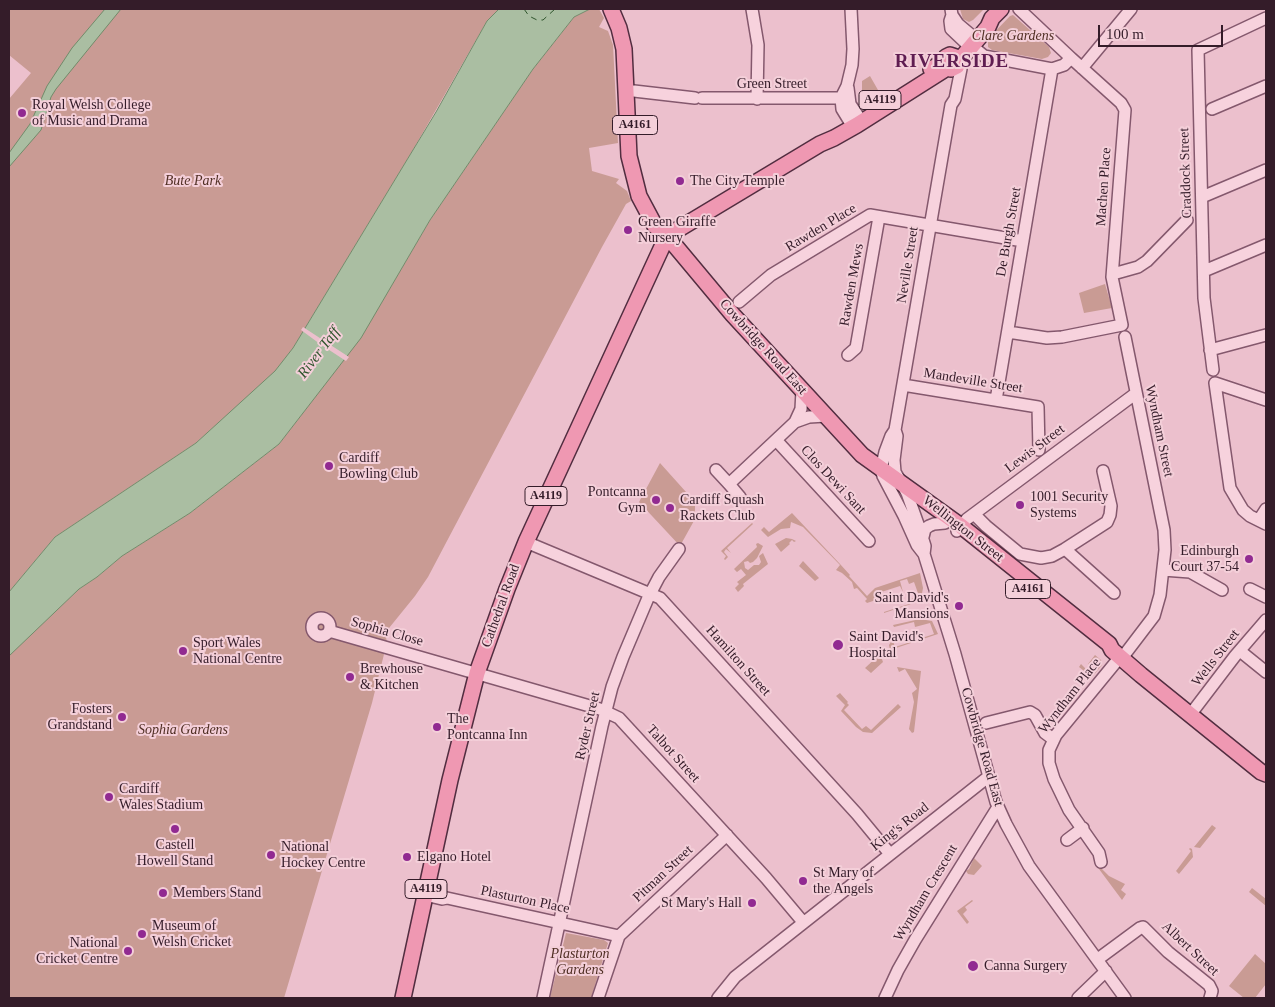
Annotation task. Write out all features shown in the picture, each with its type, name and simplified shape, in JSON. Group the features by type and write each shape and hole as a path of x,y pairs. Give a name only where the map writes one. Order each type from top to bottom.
{"main road":[{"name":"Cowbridge Road East","path":"611,9 619,28 624,48 628,139 634,177 648,216 655,226 668,236 730,311 802,390 862,455 881,469"},
{"name":"Cowbridge Road East","path":"620,9 626,24 632,51 635,136 640,167 649,198 668,236"},
{"name":"A4119","path":"668,236 820,144 834,138 876,102 949,62 988,27 996,13"},
{"name":"Cathedral Road","path":"403,998 450,780 477,673 526,542 668,236"},
{"name":"Cowbridge Road East","path":"862,455 865,463 894,484"},
{"name":"Wellington Street","path":"881,469 909,499 954,527"},
{"name":"Wellington Street","path":"894,484 954,527 1104,650 1118,655 1265,775"}],"street":[{"path":"752,9 758,45 758,99"},
{"path":"852,9 853,49 847,86 841,98 842,109 855,121"},
{"path":"951,12 951,29 989,57 1052,69 1064,65 1071,58 1019,9"},
{"path":"1082,68 1131,9"},
{"name":"Craddock Street","path":"1213,370 1204,298 1198,50 1266,18"},
{"name":"Machen Place","path":"1008,332 1054,338 1122,325 1113,274 1124,110 1121,103 1071,58"},
{"name":"Neville Street","path":"881,469 885,452 895,430 951,105 955,99 960,69 949,62"},
{"name":"De Burgh Street","path":"996,400 1052,69"},
{"path":"847,86 855,121"},
{"path":"1212,109 1266,86"},
{"name":"Green Street","path":"634,91 699,98 841,98"},
{"path":"1202,197 1266,170"},
{"name":"Rawden Place","path":"739,302 771,275 870,216 1023,241"},
{"name":"Rawden Mews","path":"848,356 856,348 879,217"},
{"path":"1113,274 1138,267 1147,261 1187,220"},
{"path":"1204,271 1266,245"},
{"path":"1210,350 1266,335"},
{"name":"Wyndham Street","path":"1125,338 1164,530"},
{"path":"1266,400 1214,383 1230,488 1243,510 1250,516 1263,522 1266,509"},
{"name":"Mandeville Street","path":"903,385 1038,407 1039,450"},
{"path":"795,422 801,408 802,390"},
{"name":"Lewis Street","path":"954,527 1135,394"},
{"path":"729,484 795,422 808,417 826,416"},
{"name":"Neville Street","path":"894,484 897,436 895,430"},
{"name":"Clos Dewi Sant","path":"776,440 869,541"},
{"path":"716,470 740,497"},
{"path":"974,514 1020,554 1041,558 1052,556 1106,522 1110,515 1111,506 1103,471"},
{"name":"Cowbridge Road East","path":"894,484 904,516 917,545 924,554 955,654 988,777 998,807 1029,866 1125,998"},
{"name":"Cowbridge Road East","path":"909,499 923,537 924,554"},
{"path":"923,537 926,529 932,524 954,527"},
{"name":"Wyndham Place","path":"1102,862 1099,853 1064,800 1063,794 1052,775 1049,750 1053,738 1118,655 1154,616 1160,595 1163,570 1164,530"},
{"name":"Hamilton Street","path":"526,542 660,598 858,814 890,854"},
{"path":"1066,548 1114,593"},
{"name":"Ryder Street","path":"560,922 606,711 623,658 650,593 679,549"},
{"path":"1163,570 1193,573 1222,590"},
{"path":"1250,589 1266,597"},
{"name":"Sophia Close","path":"322,618 329,623 329,631 326,635 320,637 312,632 311,627 313,622 322,618"},
{"name":"Wells Street","path":"1190,715 1266,620"},
{"name":"Sophia Close","path":"329,631 477,673"},
{"path":"1240,651 1266,672"},
{"name":"Talbot Street","path":"477,673 606,711 622,721 772,884 803,922"},
{"path":"986,723 1030,712 1034,715 1045,733 1053,738"},
{"path":"602,726 612,721 622,721"},
{"name":"King's Road","path":"718,998 736,977 803,922 988,777"},
{"name":"Wyndham Crescent","path":"884,998 919,932 998,807"},
{"path":"1067,840 1083,828"},
{"name":"Pitman Street","path":"619,936 727,836"},
{"name":"Plasturton Place","path":"425,895 442,899 447,898 619,936"},
{"path":"543,998 560,922"},
{"name":"Albert Street","path":"1098,959 1140,928 1146,929 1168,952 1209,985 1212,991 1210,998"},
{"path":"598,998 619,936"},
{"path":"1078,998 1106,971"}],"green space":[{"name":"Bute Park","path":"9,9 503,9 487,21 410,155 293,348 275,372 196,443 55,537 9,592 9,99 31,73 9,55"},
{"name":"Sophia Gardens","path":"590,9 599,9 604,18 599,27 608,31 613,45 618,143 589,148 592,171 619,179 616,183 627,191 631,201 626,204 602,247 428,577 385,633 387,642 372,703 284,998 9,998 9,646 40,625 79,589 122,556 190,513 279,444 361,337 430,220 533,69 574,17"},
{"path":"960,9 984,9 969,22 963,19"},
{"name":"Clare Gardens","path":"1013,15 1049,47 1051,53 1048,57 1042,59 992,50 988,47 988,39"},
{"path":"870,76 878,90 875,92 864,92 862,91 862,81"},
{"path":"1105,284 1112,308 1084,313 1079,293"},
{"name":"Cardiff Squash Rackets Club","path":"660,463 695,502 695,519 680,546 639,502"},
{"path":"792,513 850,575 867,596 875,588 920,573 923,588 921,599 911,604 884,613 909,604 907,598 919,596 914,582 909,584 907,579 900,581 903,592 900,586 875,594 876,600 867,603 865,601 867,599 857,588 854,589 852,582 836,570 840,565 803,527 791,522 790,528 781,529 768,537 761,530 764,527 769,532"},
{"path":"752,523 727,548 731,553 726,549 724,552 728,557 725,560 726,556 721,551"},
{"path":"786,538 796,541 792,540 781,552 775,544"},
{"path":"758,543 763,546 757,558 750,563 748,561 744,562 745,568 748,570 754,565 759,565 761,562 759,556 763,553 768,564 743,584 744,586 738,592 735,588 739,584 737,582 746,575 741,569 737,572 734,569 757,547 756,544"},
{"path":"803,561 819,578 815,581 799,566"},
{"path":"920,619 932,621 938,634 890,650 889,645 893,641 895,647 920,639 919,634 922,638 934,634 930,623 915,627 914,622 894,627 893,625"},
{"path":"880,654 883,662 871,673 865,668"},
{"path":"1095,655 1101,660 1102,665 1092,677 1079,667 1081,664 1087,670 1090,666 1088,664"},
{"path":"897,667 921,671 914,732 912,733 909,729 914,702 912,693 917,689 905,669 899,672"},
{"path":"840,693 849,705 844,710 862,729 866,726 871,730 898,704 901,707 872,733 863,732 841,711 845,705 836,696"},
{"path":"1212,825 1216,828 1200,848 1194,847"},
{"path":"1190,848 1192,849 1193,857 1179,874 1176,871 1191,851"},
{"path":"974,858 982,866 974,875 968,874 966,871 969,869"},
{"path":"1096,865 1109,876 1125,884 1121,890 1126,894 1122,900"},
{"path":"1252,888 1266,899 1266,906 1249,892"},
{"path":"972,900 965,907 967,910 963,914 969,922 967,924 957,911"},
{"name":"Plasturton Gardens","path":"566,933 604,940 608,943 591,998 550,998"},
{"path":"1255,954 1266,964 1266,984 1255,998 1244,998 1229,986"}],"water":[{"path":"105,9 121,9 56,89 51,97 41,130 9,167 9,153 30,124 47,86 72,48"},
{"name":"River Taff","path":"499,9 590,9 574,17 533,69 430,220 361,338 279,444 190,513 122,556 79,589 9,656 9,592 55,537 196,443 275,371 293,348 436,112 487,21"}],"pier":[{"path":"303,327 349,357 346,361 301,330"}],"ferry route":[{"path":"524,9 529,16 537,20 543,20 555,9"}],"place":[{"name":"Royal Welsh College of Music and Drama","path":"22,113"},
{"name":"The City Temple","path":"680,181"},
{"name":"Green Giraffe Nursery","path":"628,230"},
{"name":"Cardiff Bowling Club","path":"329,466"},
{"name":"Pontcanna Gym","path":"656,500"},
{"name":"1001 Security Systems","path":"1020,505"},
{"name":"Cardiff Squash Rackets Club","path":"670,508"},
{"name":"Edinburgh Court 37-54","path":"1249,559"},
{"name":"Saint David's Mansions","path":"959,606"},
{"name":"Saint David's Hospital","path":"838,645"},
{"name":"Sport Wales National Centre","path":"183,651"},
{"name":"Brewhouse & Kitchen","path":"350,677"},
{"name":"Fosters Grandstand","path":"122,717"},
{"name":"The Pontcanna Inn","path":"437,727"},
{"name":"Cardiff Wales Stadium","path":"109,797"},
{"name":"Castell Howell Stand","path":"175,829"},
{"name":"National Hockey Centre","path":"271,855"},
{"name":"Elgano Hotel","path":"407,857"},
{"name":"St Mary of the Angels","path":"803,881"},
{"name":"Members Stand","path":"163,893"},
{"name":"St Mary's Hall","path":"752,903"},
{"name":"Museum of Welsh Cricket","path":"142,934"},
{"name":"National Cricket Centre","path":"128,951"},
{"name":"Canna Surgery","path":"973,966"}],"district":[{"name":"RIVERSIDE","path":"952,62"}]}
